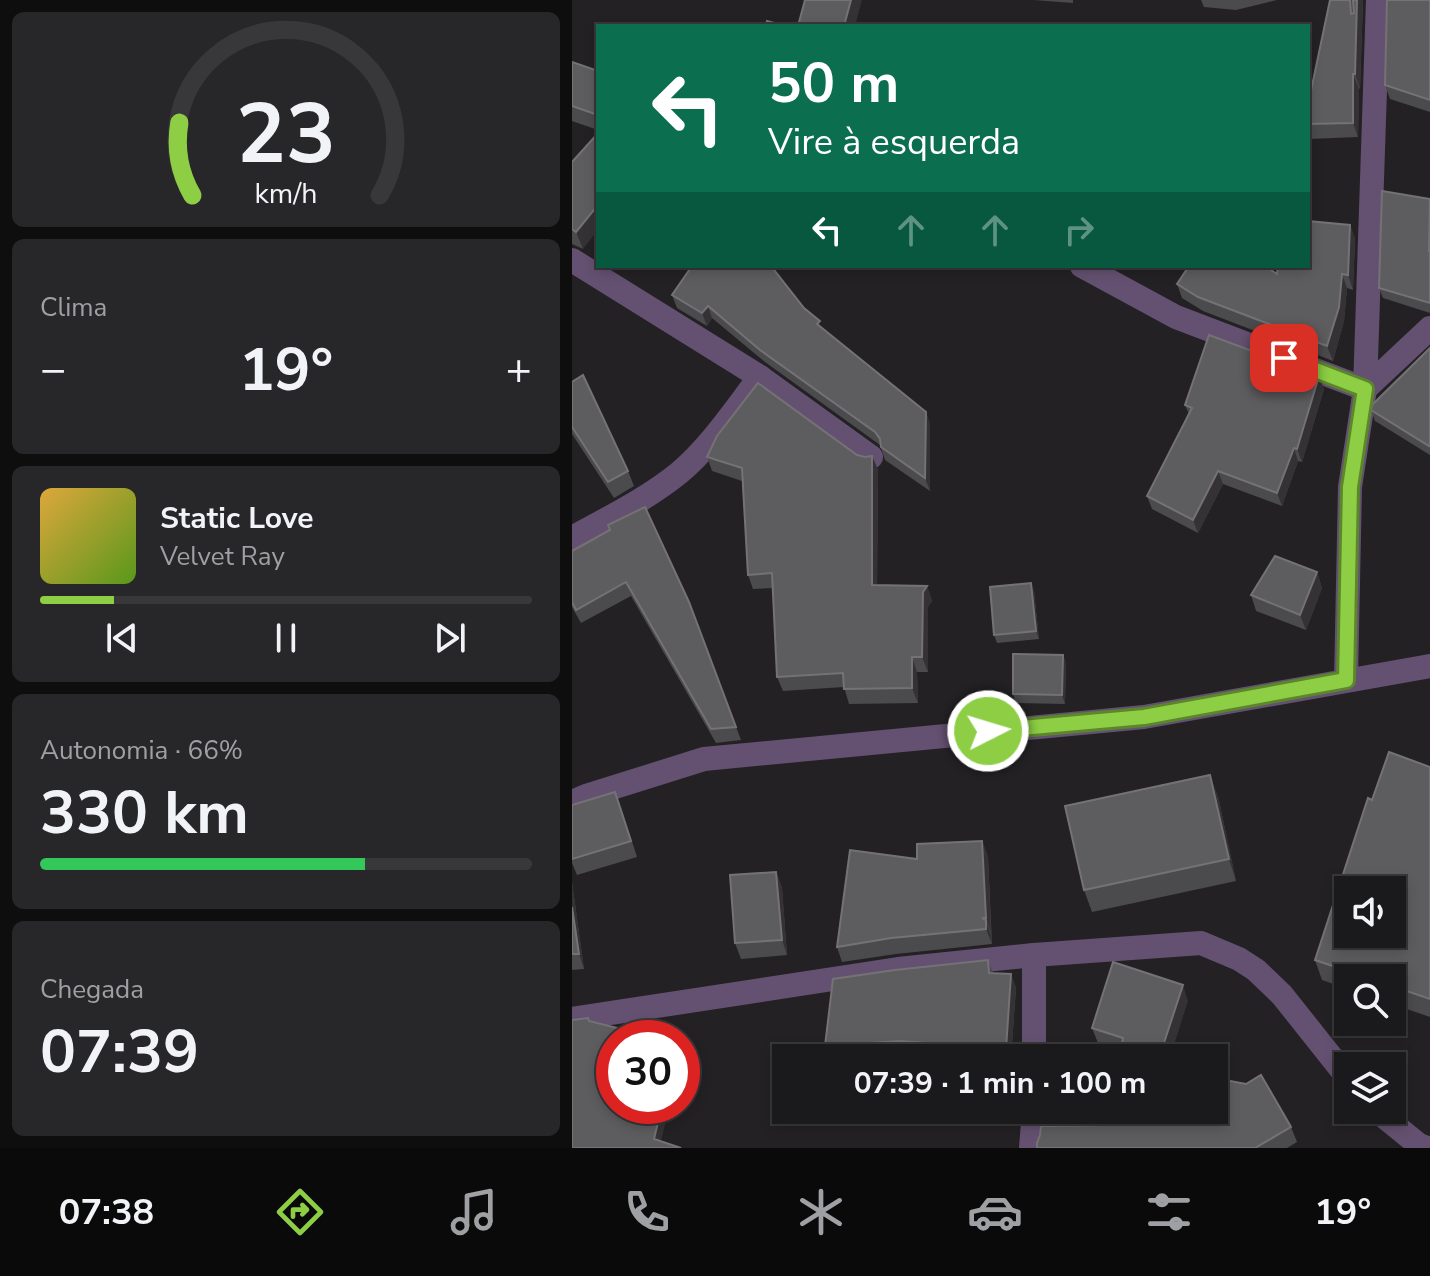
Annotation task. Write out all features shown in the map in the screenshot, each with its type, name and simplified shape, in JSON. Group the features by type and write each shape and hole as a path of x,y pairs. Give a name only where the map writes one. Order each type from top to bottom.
{"street":[{"path":"1346,680 1350,487 1365,389 1378,0"},
{"path":"572,260 760,377 871,457"},
{"path":"1086,268 1176,317 1365,389"},
{"path":"1365,389 1430,328"},
{"path":"572,538 652,492 680,472 760,377"},
{"path":"572,802 704,759 1144,717 1430,666"},
{"path":"572,1019 898,969 1201,943 1256,970 1282,995 1334,1060"},
{"path":"1034,955 1034,1044"},
{"path":"1031,1148 1033,1124"},
{"path":"1393,1124 1421,1147"}],"building":[{"path":"805,0 851,0 845,24 799,24"},
{"path":"1330,0 1350,0 1351,14 1354,13 1353,0 1357,0 1353,123 1310,124 1310,95"},
{"path":"1387,0 1430,0 1430,100 1385,85"},
{"path":"572,62 596,70 596,114 572,106"},
{"path":"596,135 596,207 576,232 572,229 572,162"},
{"path":"1382,191 1430,199 1430,303 1379,288"},
{"path":"1310,221 1350,225 1348,275 1342,274 1339,307 1327,346 1198,297 1177,284 1188,268 1268,268 1277,274 1278,268 1310,268"},
{"path":"691,268 773,268 804,308 820,321 817,324 926,412 925,478 881,447 875,432 760,350 708,306 702,313 672,295"},
{"path":"1209,335 1319,376 1297,449 1294,448 1277,493 1218,471 1193,520 1147,496 1192,408 1185,405"},
{"path":"1430,348 1429,446 1371,410 1372,405"},
{"path":"583,375 628,471 608,482 572,427 572,382"},
{"path":"758,383 857,455 872,456 872,585 927,586 923,592 922,657 912,657 912,688 844,689 843,673 777,677 772,573 748,575 742,468 707,457 717,436"},
{"path":"645,507 689,602 736,727 711,729 626,582 576,610 572,602 572,551 610,530 608,525"},
{"path":"1275,556 1317,572 1300,615 1251,595"},
{"path":"1031,583 1036,631 994,635 990,587"},
{"path":"1013,654 1063,655 1062,695 1013,694"},
{"path":"1389,752 1430,767 1430,999 1406,991 1406,964 1334,964 1334,966 1315,960 1334,902 1334,948 1406,948 1406,876 1342,876 1368,798 1372,800"},
{"path":"1210,775 1229,859 1084,890 1065,806"},
{"path":"615,792 631,841 572,859 572,805"},
{"path":"982,841 986,918 982,918 986,920 986,929 891,938 837,947 850,850 917,859 917,844"},
{"path":"776,872 782,940 735,943 730,875"},
{"path":"572,907 579,954 572,954"},
{"path":"988,960 989,973 1011,974 1006,1044 900,1041 825,1044 833,979"},
{"path":"1113,962 1183,985 1164,1044 1122,1044 1123,1038 1092,1028"},
{"path":"588,1018 596,1023 596,1124 658,1124 654,1139 681,1148 572,1148 572,1020"},
{"path":"1261,1075 1291,1127 1255,1148 1037,1148 1041,1126 1228,1124 1228,1081 1246,1084"}],"route":[{"path":"988,731 1144,717 1346,680 1350,487 1365,389 1284,358"}]}
